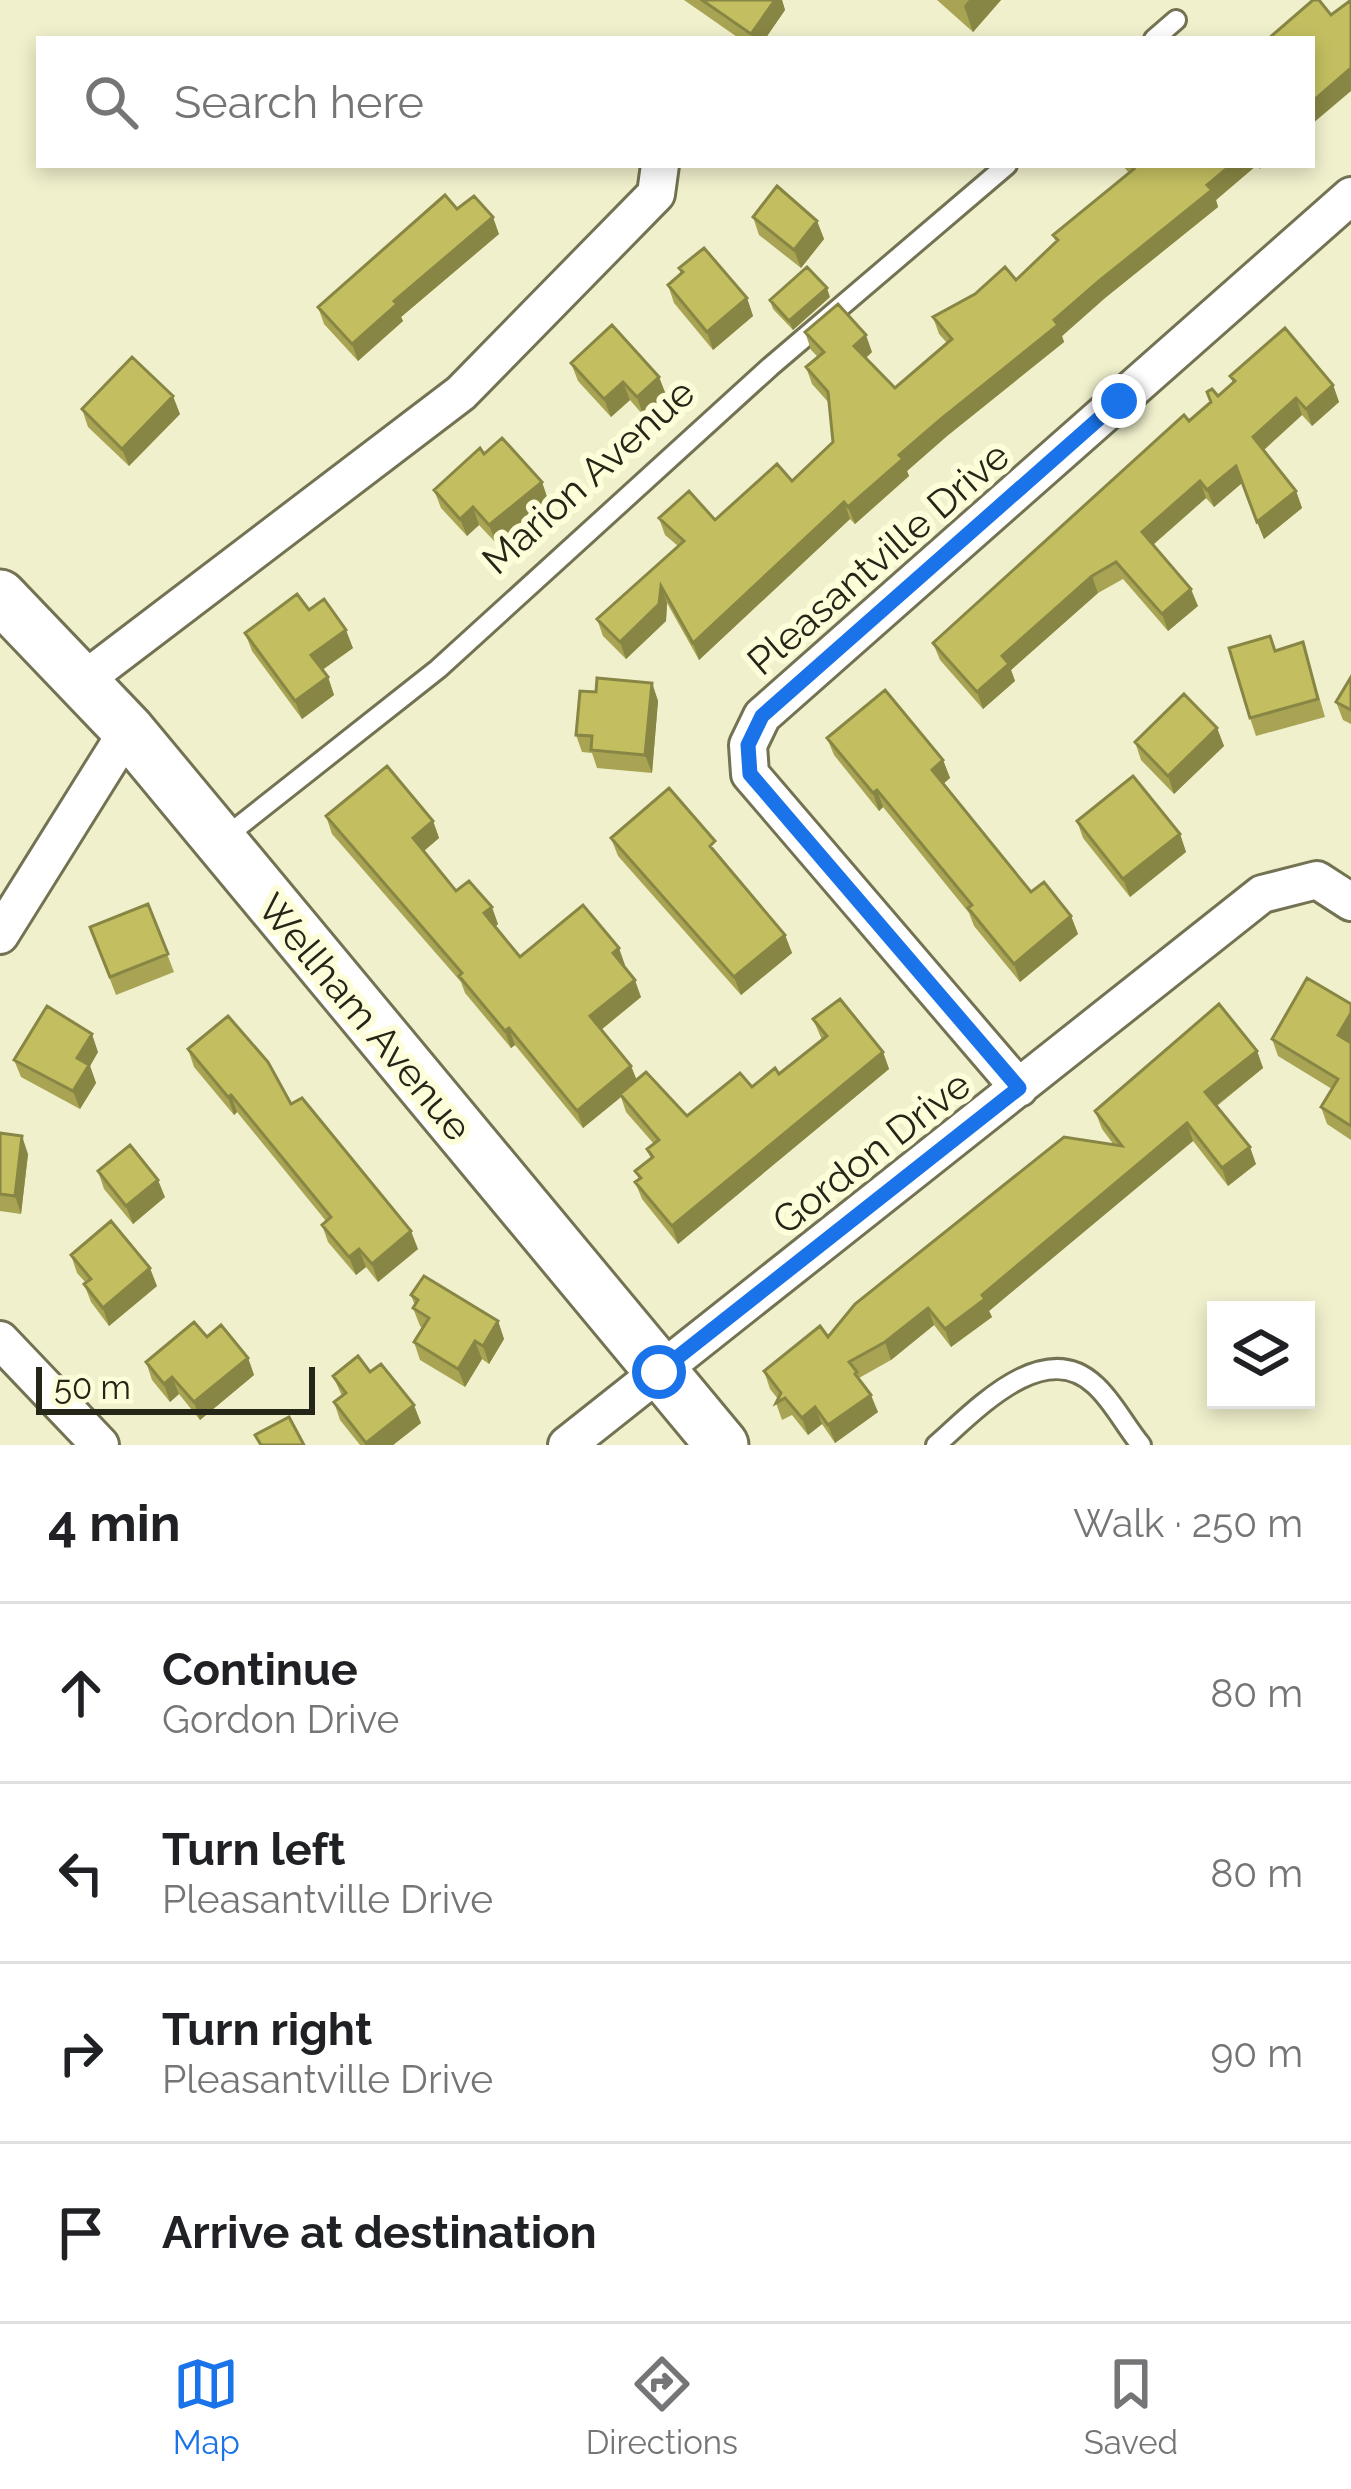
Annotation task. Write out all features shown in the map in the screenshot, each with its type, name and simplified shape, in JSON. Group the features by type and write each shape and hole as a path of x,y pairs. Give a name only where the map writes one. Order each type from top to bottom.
{"street":[{"path":"84,680 461,393 656,194 660,168"},
{"name":"Pleasantville Drive","path":"1019,1088 750,774 748,745 762,716 1351,196"},
{"name":"Wellham Avenue","path":"0,596 128,730 722,1445"},
{"path":"0,934 128,730"},
{"name":"Gordon Drive","path":"567,1445 1262,894 1317,880 1351,902"},
{"path":"0,1340 100,1445"}],"lane":[{"path":"1157,36 1176,20"},
{"name":"Marion Avenue","path":"220,842 438,669 770,367 1003,168"},
{"path":"936,1445 993,1395 1029,1374 1071,1369 1096,1385 1141,1445"}],"building":[{"path":"702,0 775,0 751,34"},
{"path":"1313,0 1319,0 1331,15 1351,0 1351,68 1315,99 1315,36 1271,36"},
{"path":"1227,168 1207,185 1212,190 1054,320 1058,325 899,455 903,459 848,507 844,502 693,643 661,586 659,604 620,642 597,619 684,541 659,518 689,491 715,520 777,464 792,481 833,442 828,392 806,367 824,352 805,332 838,304 866,335 854,346 895,388 952,339 933,317 975,294 1005,267 1016,280 1058,240 1053,235 1134,169"},
{"path":"777,186 817,221 794,250 753,217"},
{"path":"445,195 457,209 474,196 493,217 394,301 397,304 352,344 318,307"},
{"path":"704,248 747,298 707,332 668,285 683,272 679,268"},
{"path":"807,267 827,288 789,321 770,300"},
{"path":"612,325 659,377 637,397 623,382 604,399 571,363"},
{"path":"1285,328 1333,385 1306,409 1296,398 1253,437 1296,491 1257,522 1236,466 1207,490 1200,481 1142,532 1191,589 1162,614 1116,562 1092,576 1002,656 1009,664 977,692 933,643 1184,415 1189,421 1211,402 1207,392 1212,389 1218,396 1235,381 1230,376"},
{"path":"132,357 173,396 122,449 82,409"},
{"path":"502,438 542,482 489,525 473,507 460,519 434,490 480,448 484,454"},
{"path":"297,594 309,610 324,599 346,630 311,655 328,677 295,701 245,633"},
{"path":"1270,636 1275,651 1303,642 1318,699 1250,718 1229,648"},
{"path":"1351,677 1351,710 1336,702"},
{"path":"597,678 652,683 645,755 591,750 592,736 576,735 580,691 596,692"},
{"path":"885,690 943,760 932,770 1031,892 1044,882 1071,916 1014,964 877,790 873,793 827,738"},
{"path":"1184,694 1217,728 1168,776 1135,742"},
{"path":"387,766 433,821 413,838 456,891 469,881 492,907 484,913 520,957 583,905 619,948 613,953 635,980 590,1016 631,1066 577,1111 326,816"},
{"path":"1133,776 1180,834 1123,879 1077,821"},
{"path":"669,788 715,841 710,846 785,935 734,977 611,838"},
{"path":"148,904 168,954 110,977 90,927"},
{"path":"1307,978 1351,1004 1338,1035 1351,1043 1351,1126 1321,1107 1338,1079 1272,1039"},
{"path":"840,999 883,1052 672,1226 635,1182 641,1178 635,1171 653,1157 647,1149 659,1140 620,1094 646,1072 687,1116 740,1073 752,1087 775,1068 779,1074 827,1036 813,1019"},
{"path":"1219,1004 1257,1051 1205,1092 1250,1147 1222,1168 1187,1123 945,1329 928,1308 885,1342 849,1362 871,1395 828,1425 815,1407 802,1418 785,1398 776,1403 781,1393 764,1371 820,1326 828,1337 855,1304 1064,1137 1122,1146 1095,1111"},
{"path":"47,1006 92,1034 77,1058 89,1065 73,1091 14,1060"},
{"path":"228,1016 268,1062 291,1104 302,1098 411,1231 372,1264 359,1249 349,1257 322,1225 331,1217 188,1049"},
{"path":"0,1133 22,1136 15,1196 0,1194"},
{"path":"130,1145 158,1180 126,1206 98,1171"},
{"path":"111,1221 150,1268 103,1308 84,1284 91,1279 71,1255"},
{"path":"424,1276 498,1321 483,1346 475,1341 458,1369 414,1342 429,1318 413,1308 418,1300 411,1295"},
{"path":"194,1322 207,1337 221,1325 248,1358 194,1402 172,1377 164,1384 146,1362"},
{"path":"358,1356 370,1372 381,1364 414,1405 366,1443 334,1402 346,1393 333,1376"},
{"path":"289,1417 304,1445 261,1445 255,1435"}],"route":[{"path":"659,1372 1019,1088 750,774 748,745 762,716 1119,401"}]}
